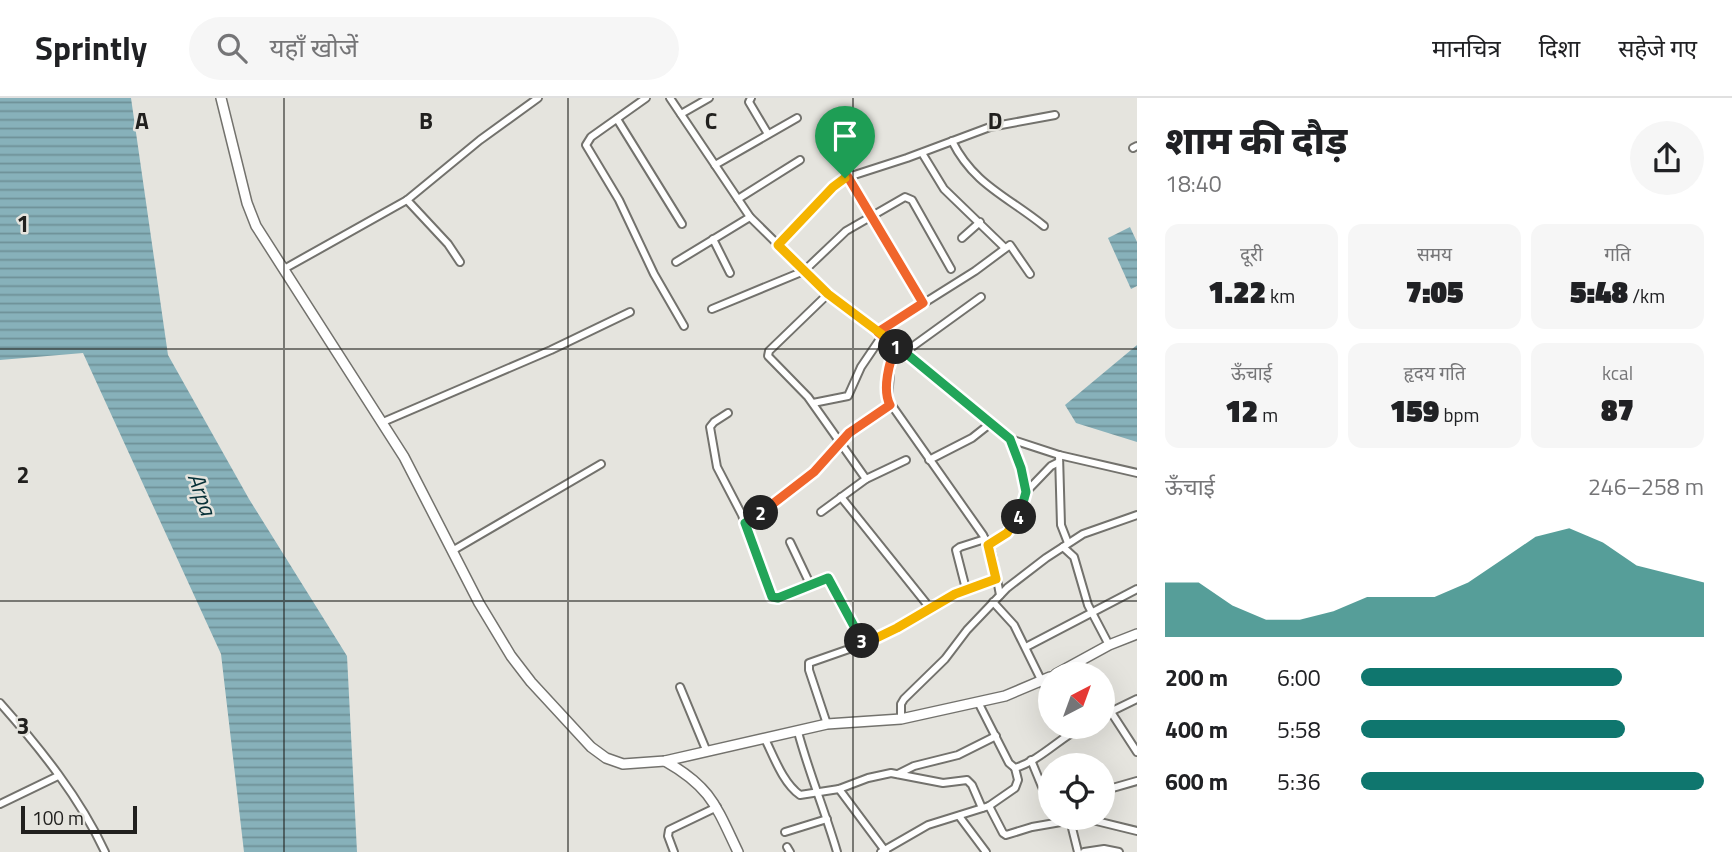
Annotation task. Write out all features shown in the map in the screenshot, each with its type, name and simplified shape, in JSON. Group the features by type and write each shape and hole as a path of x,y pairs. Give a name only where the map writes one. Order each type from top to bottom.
{"street":[{"path":"221,98 247,203 256,226 404,457 479,603 511,656 531,682 591,747 606,758 623,764 665,761 827,724 901,719 1005,696 1038,682"},
{"path":"284,268 407,200 480,140 538,98"},
{"path":"646,98 591,137 586,145 619,200 654,274 684,326"},
{"path":"670,98 750,217 828,294 905,352 1010,439 1059,459 1137,473"},
{"path":"681,114 709,98"},
{"path":"751,98 749,102 768,134"},
{"path":"778,245 833,187 848,177 1006,123 1055,115"},
{"path":"715,165 797,118"},
{"path":"617,119 682,224"},
{"path":"952,141 965,165 982,182 1044,226"},
{"path":"922,153 944,189 1005,248"},
{"path":"738,199 800,160"},
{"path":"848,177 923,303"},
{"path":"712,309 804,271 846,230 905,197 910,197 951,269"},
{"path":"407,200 448,244 460,262"},
{"path":"676,262 750,217"},
{"path":"962,238 980,222"},
{"path":"713,239 730,273"},
{"path":"813,403 848,396 880,334 975,271 1010,244 1030,274"},
{"path":"828,294 768,353 769,359 813,403 866,479"},
{"path":"905,352 981,297"},
{"path":"383,422 630,313"},
{"path":"897,346 891,359 887,394 890,405 987,542 1000,595"},
{"path":"745,523 808,478 849,433 890,405"},
{"path":"728,413 711,424 717,467 745,523 772,597 778,598 828,578 864,644"},
{"path":"929,460 972,438 991,423"},
{"path":"966,589 956,550 987,542 1014,525 1023,507 1026,492 1021,468 1010,439"},
{"path":"1026,492 1059,459"},
{"path":"1059,459 1061,525 1066,545 1076,562 1092,614 1109,645"},
{"path":"821,512 866,479 906,460"},
{"path":"452,551 601,464"},
{"path":"841,497 930,608"},
{"path":"901,719 901,704 904,699 945,659 1000,595 1066,545 1096,528 1137,515"},
{"path":"790,542 810,584"},
{"path":"827,724 809,663 891,632 966,589 996,579"},
{"path":"1026,647 1137,589"},
{"path":"993,602 1014,625 1038,666"},
{"path":"1078,662 1137,634"},
{"path":"680,687 707,752"},
{"path":"1115,710 1137,699"},
{"path":"839,789 884,851 928,825 986,807 1015,788 1018,780 978,702"},
{"path":"2,708 58,776 94,829 106,852"},
{"path":"1115,718 1137,752"},
{"path":"798,732 837,852"},
{"path":"898,774 914,766 965,752 996,736"},
{"path":"765,739 778,766 800,795 839,789 881,774 898,774 943,783 967,780 1006,835 1038,825"},
{"path":"1014,768 1062,739"},
{"path":"1031,760 1038,776"},
{"path":"665,761 695,780 711,796 738,852"},
{"path":"0,804 58,776"},
{"path":"1115,787 1137,781"},
{"path":"674,852 668,836 669,830 717,807"},
{"path":"959,816 986,852"},
{"path":"785,832 827,819"},
{"path":"1115,825 1137,831"},
{"path":"1072,830 1078,852"},
{"path":"1084,852 1104,849 1119,852"}],"water":[{"name":"Arpa","path":"0,98 131,98 168,355 249,499 347,656 357,852 244,852 221,654 83,353 0,360"},
{"path":"1130,227 1137,242 1137,286 1131,289 1108,238"},
{"path":"1137,345 1137,442 1076,423 1065,405"}],"route":[{"path":"845,178 833,187 778,245 828,294 882,336 897,346 908,354 1010,439 1021,468 1026,492 1023,507 1014,525 988,545 996,579 955,594 884,636 864,644 828,578 775,599 770,595 745,523 789,494 836,451 849,433 890,405 887,394 891,359 897,346 878,332 923,303 848,177 845,178"}]}
